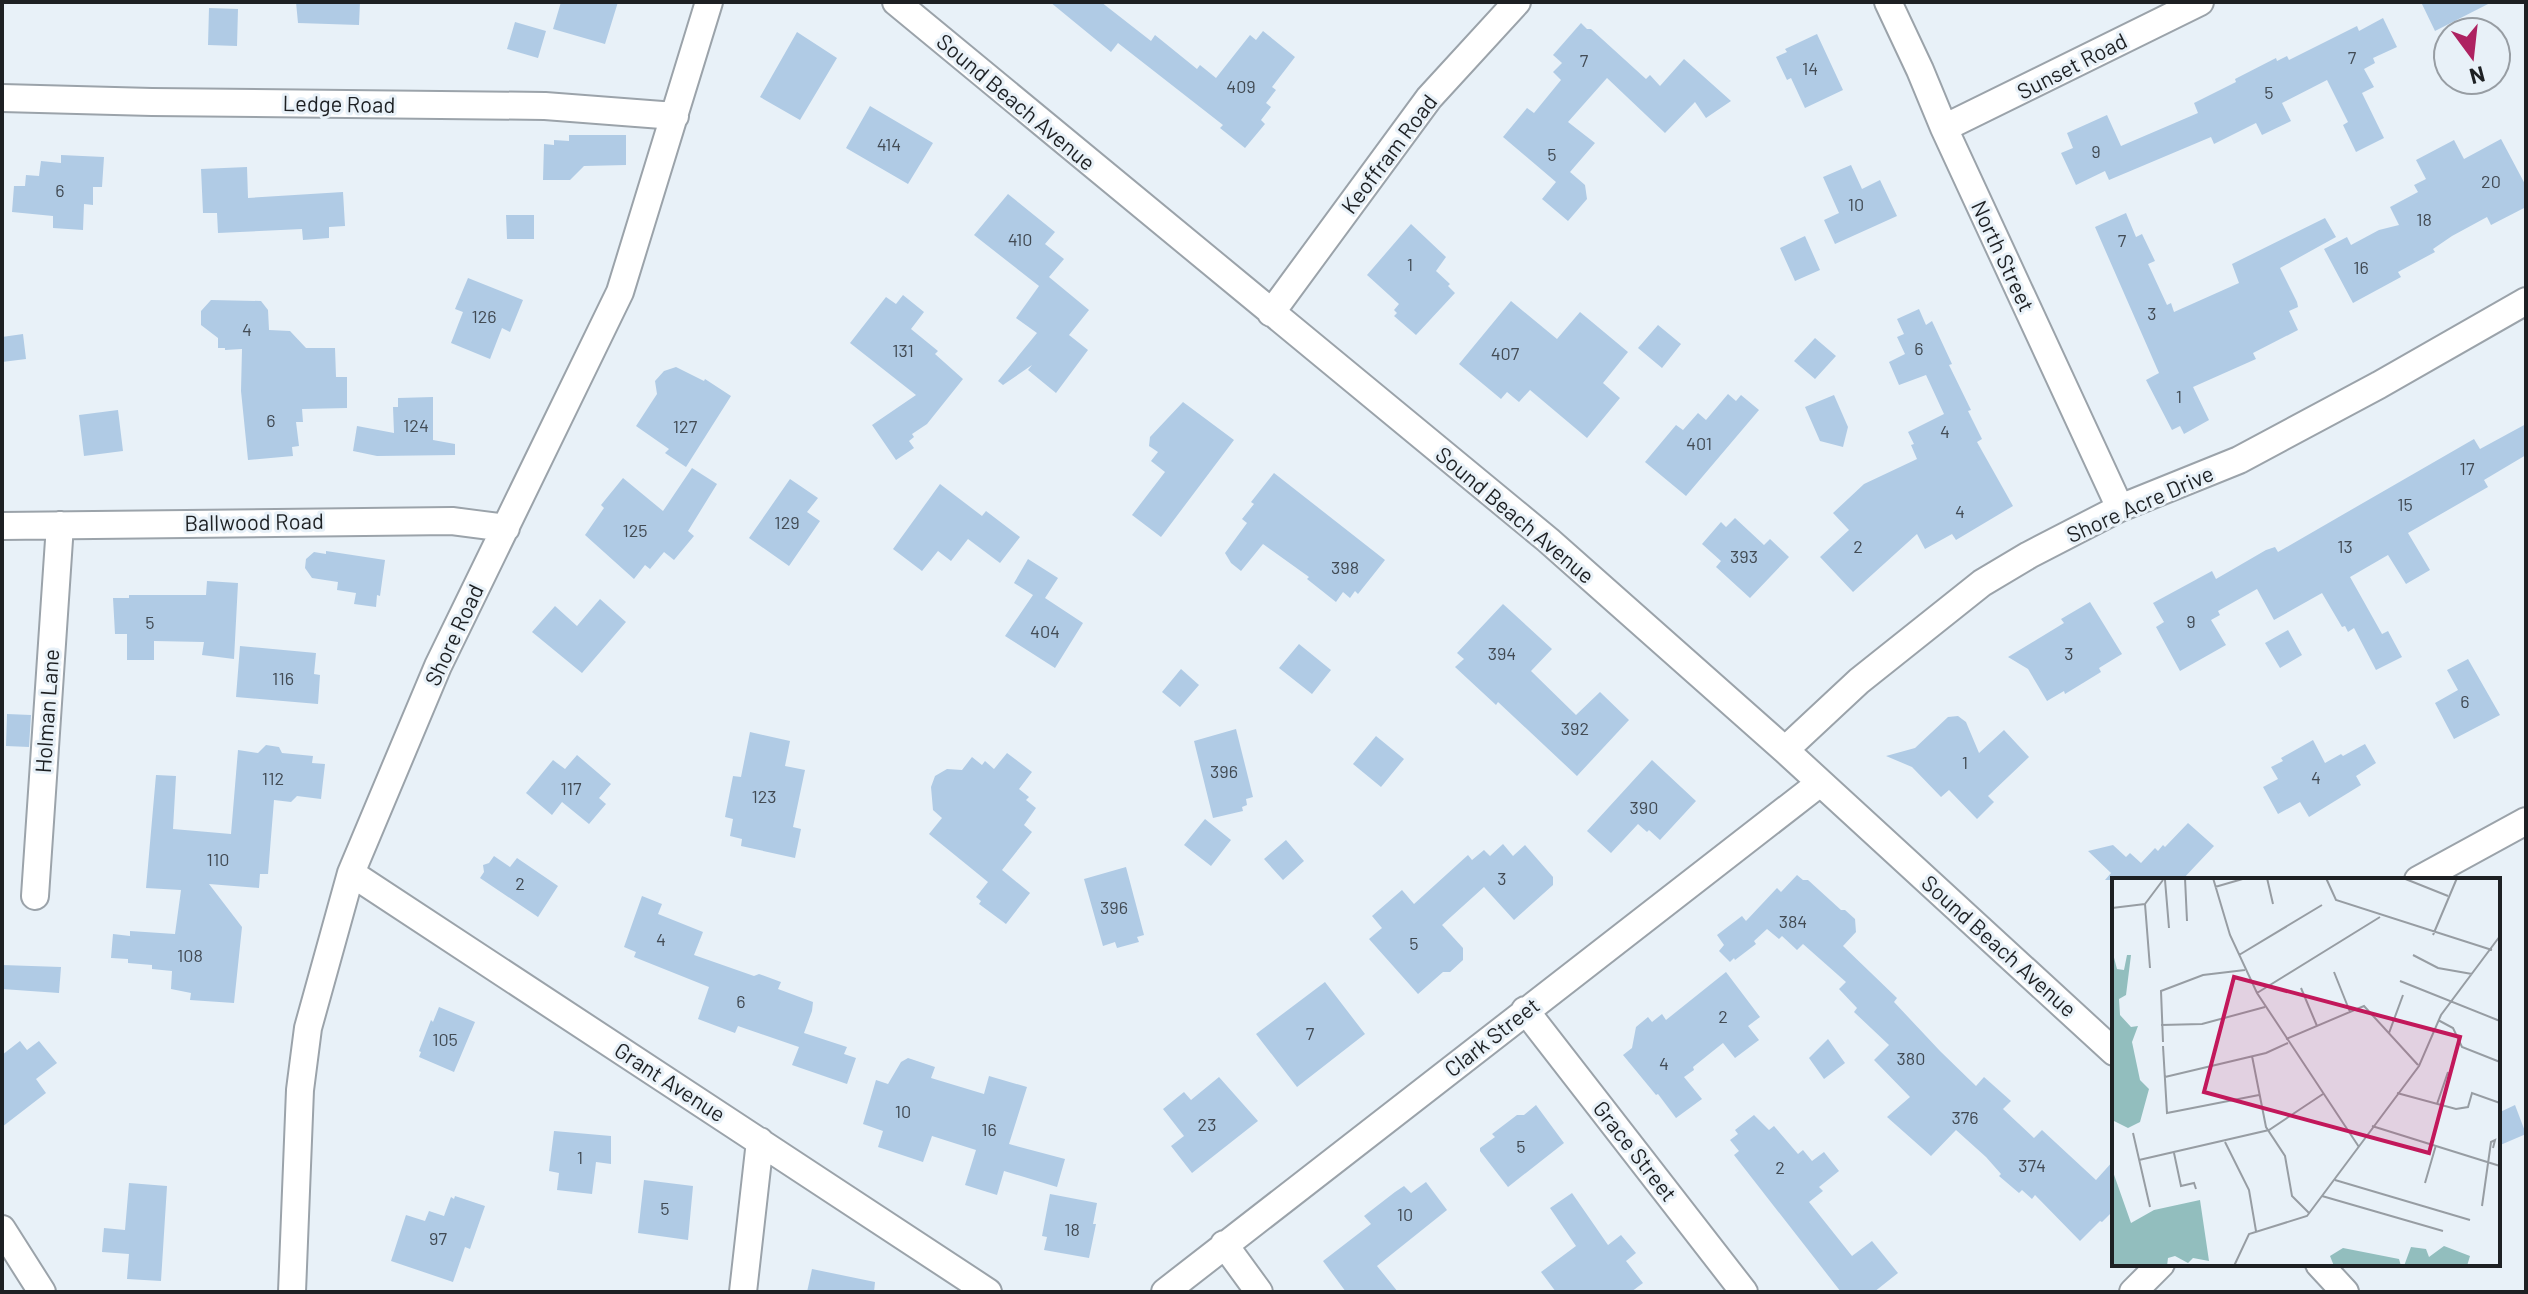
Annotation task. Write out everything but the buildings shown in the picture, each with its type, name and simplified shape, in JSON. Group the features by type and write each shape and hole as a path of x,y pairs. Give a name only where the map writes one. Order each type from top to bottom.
{"street":[{"name":"Shore Road","path":"292,1292 300,1090 308,1028 351,873 438,666 620,292 709,2"},
{"name":"Sound Beach Avenue","path":"896,2 1548,540 1785,750 2112,1050"},
{"name":"Keoffram Road","path":"1271,313 1429,98 1517,2"},
{"name":"North Street","path":"1888,2 2120,508"},
{"name":"Sunset Road","path":"1944,128 2200,2"},
{"name":"Ledge Road","path":"2,98 545,106 675,116"},
{"name":"Shore Acre Drive","path":"1785,750 1859,681 1982,583 2120,508 2239,460 2526,301"},
{"name":"Ballwood Road","path":"2,526 452,521 506,528"},
{"name":"Holman Lane","path":"35,896 60,525"},
{"name":"Clark Street","path":"1165,1292 1820,783"},
{"path":"2422,878 2526,821"},
{"name":"Grant Avenue","path":"351,873 988,1292"},
{"name":"Grace Street","path":"1525,1010 1744,1292"},
{"path":"743,1292 760,1141"},
{"path":"2,1229 42,1292"},
{"path":"1224,1244 1259,1292"},
{"path":"2133,1292 2159,1266"},
{"path":"2321,1266 2345,1292"}]}
